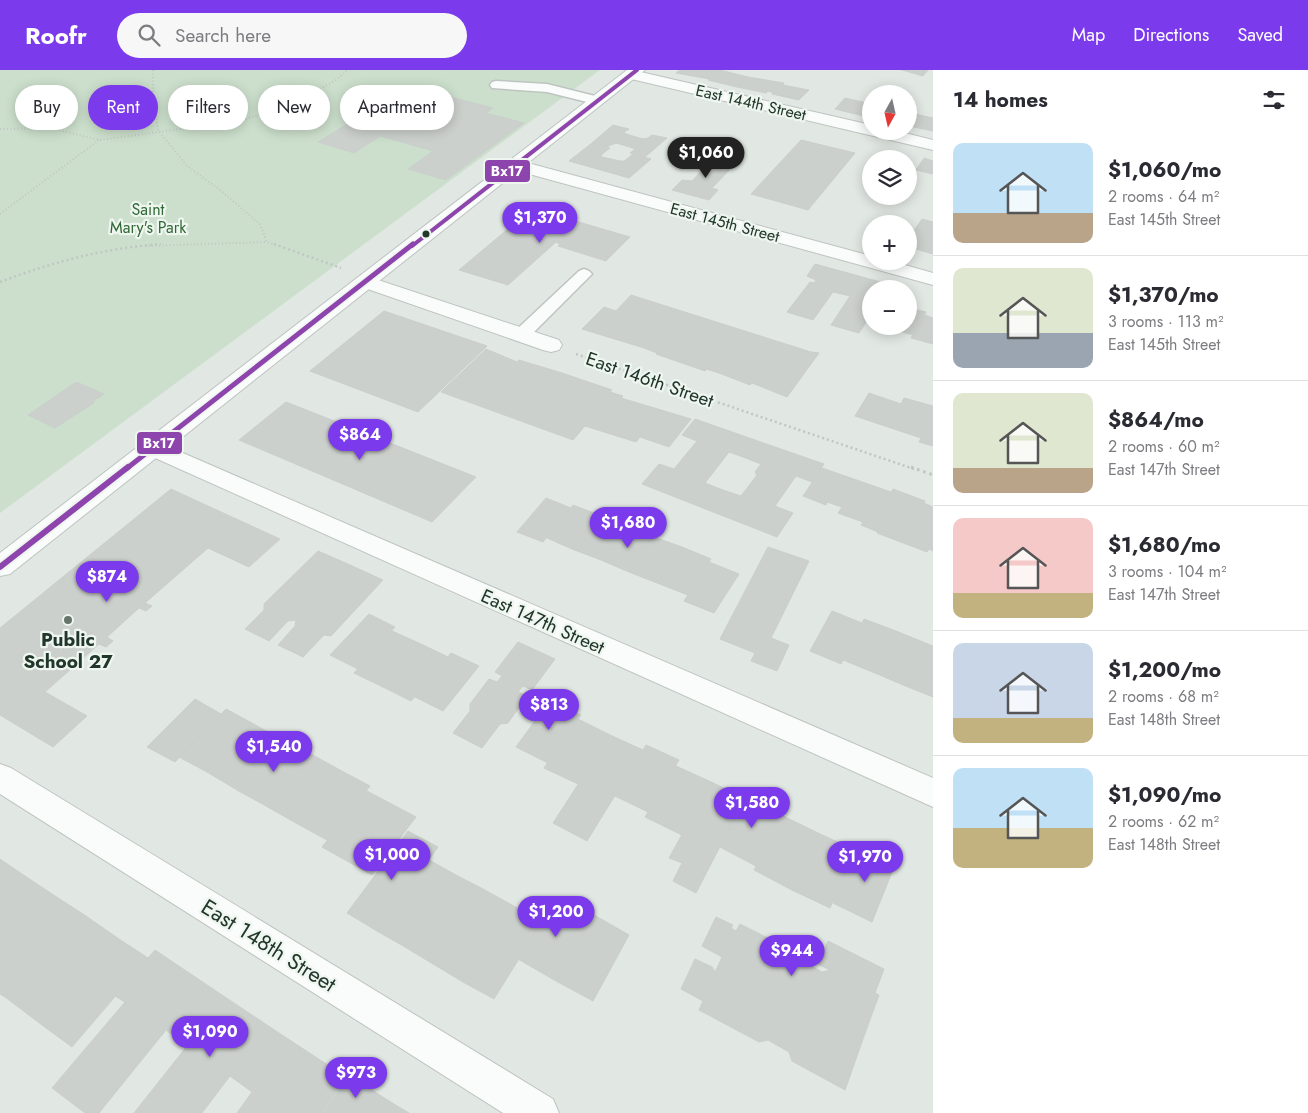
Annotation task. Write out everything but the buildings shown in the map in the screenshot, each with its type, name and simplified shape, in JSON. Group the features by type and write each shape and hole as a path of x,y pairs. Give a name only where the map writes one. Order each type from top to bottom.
{"street":[{"path":"0,567 518,165 634,72"},
{"name":"East 144th Street","path":"634,72 862,128"},
{"path":"913,140 933,145"},
{"name":"East 145th Street","path":"518,165 933,279"},
{"path":"366,282 551,345"},
{"name":"East 147th Street","path":"153,448 933,793"},
{"name":"East 148th Street","path":"0,777 539,1113"}],"lane":[{"path":"496,85 547,88 599,101"},
{"path":"521,335 584,274"}],"path":[{"path":"153,70 153,85"},
{"path":"0,129 49,128 100,140 158,130 239,120 273,111 320,89 347,70"},
{"path":"158,130 187,166 220,190 260,224 267,242"},
{"path":"0,212 100,140"},
{"path":"0,282 64,259 121,248 191,242 267,242 344,269"},
{"name":"East 146th Street","path":"551,345 933,475"}],"green space":[{"name":"Saint Mary's Park","path":"0,70 600,70 0,513"}],"transit line":[{"name":"Bx17","path":"0,567 637,70"}],"place":[{"name":"Public School 27","path":"68,620"}]}
